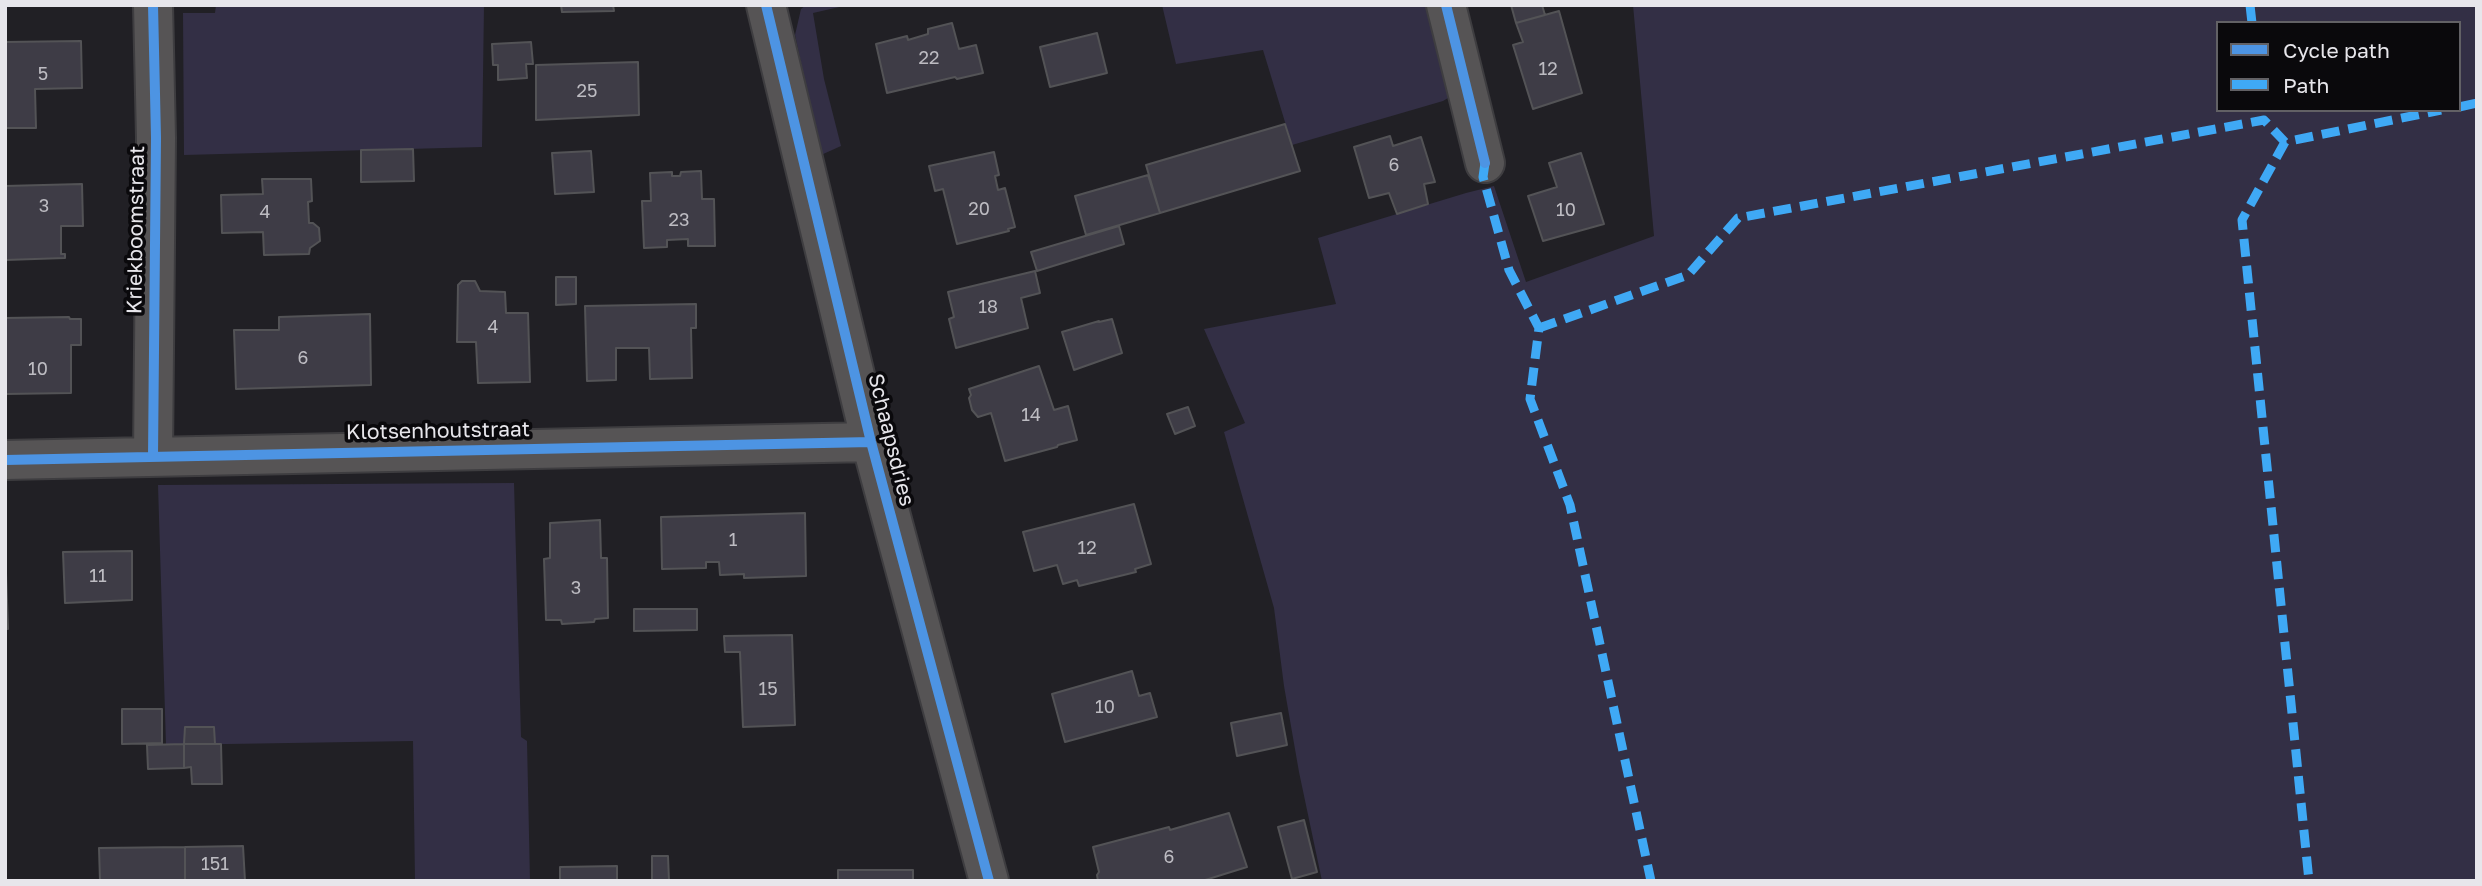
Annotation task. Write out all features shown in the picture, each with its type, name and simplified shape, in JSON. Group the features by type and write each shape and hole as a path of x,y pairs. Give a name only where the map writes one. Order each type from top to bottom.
{"street":[{"name":"Kriekboomstraat","path":"153,5 156,138 153,456"},
{"name":"Schaapsdries","path":"766,5 871,442 989,881"},
{"path":"1446,5 1485,163"},
{"name":"Klotsenhoutstraat","path":"5,460 871,442"}],"shaded area":[{"path":"216,5 484,5 482,147 184,155 183,13 215,13"},
{"path":"806,5 848,5 813,13 824,79 841,146 821,155 795,35 801,9"},
{"path":"1162,5 1427,5 1453,95 1443,101 1292,145 1263,50 1176,64"},
{"path":"1633,5 2477,5 2477,881 1322,881 1299,772 1274,608 1224,432 1245,423 1204,329 1336,304 1318,238 1494,186 1526,282 1654,236"},
{"path":"514,483 521,737 527,741 530,881 415,881 413,741 166,745 158,485"}],"building":[{"path":"561,5 613,5 614,11 562,12"},
{"path":"1511,5 1542,5 1545,15 1516,23"},
{"path":"1559,11 1582,93 1533,109 1513,45 1523,42 1516,23"},
{"path":"952,23 959,49 976,45 983,73 887,93 876,44 907,36 908,40 928,34 928,29"},
{"path":"1097,33 1107,73 1050,87 1040,47"},
{"path":"81,41 82,88 35,89 36,128 5,128 5,42"},
{"path":"531,42 533,64 526,64 527,78 498,80 498,65 493,65 492,44"},
{"path":"638,62 639,115 536,120 536,65"},
{"path":"1285,124 1300,171 1160,213 1146,165"},
{"path":"1390,136 1393,146 1421,137 1435,182 1424,184 1428,204 1397,214 1389,193 1369,198 1354,147"},
{"path":"413,149 414,181 361,182 361,150"},
{"path":"591,151 594,192 555,194 552,153"},
{"path":"994,152 999,175 995,176 998,190 1005,188 1015,227 1008,229 1009,231 957,244 943,189 935,191 929,166"},
{"path":"1581,153 1604,224 1543,241 1528,196 1557,187 1549,163"},
{"path":"701,171 702,199 714,199 715,246 688,246 688,239 667,240 667,247 644,248 642,201 651,201 650,173 672,172 672,176 680,176 681,172"},
{"path":"1148,175 1160,213 1086,235 1075,196"},
{"path":"262,179 311,179 309,223 319,228 320,241 310,248 309,254 264,255 263,232 222,233 221,195 263,194"},
{"path":"82,184 83,226 61,226 61,254 65,254 65,258 5,260 5,186"},
{"path":"1119,226 1124,244 1037,271 1031,252"},
{"path":"1035,271 1040,293 1021,298 1028,328 956,348 949,319 954,317 948,292"},
{"path":"556,277 576,277 576,304 556,305"},
{"path":"462,281 475,281 480,291 505,292 506,313 528,313 530,382 478,383 476,342 457,342 458,285"},
{"path":"696,304 696,328 691,328 692,378 650,379 649,348 616,348 616,380 587,381 585,306"},
{"path":"370,314 371,385 236,389 234,330 279,330 279,317"},
{"path":"5,318 81,319 81,345 71,345 71,393 5,394"},
{"path":"1112,319 1122,353 1074,370 1062,332"},
{"path":"1039,366 1054,410 1068,406 1077,440 1005,461 991,413 978,417 972,410 969,389"},
{"path":"1188,407 1195,426 1175,434 1167,414"},
{"path":"1134,504 1151,564 1135,569 1136,572 1079,586 1077,580 1063,584 1057,565 1034,571 1023,532"},
{"path":"805,513 806,576 744,578 744,574 720,575 719,562 706,562 706,568 662,569 661,517"},
{"path":"600,520 601,558 607,558 608,618 595,619 594,622 562,624 561,620 546,620 544,559 550,558 550,523"},
{"path":"132,551 132,600 65,603 63,552"},
{"path":"6,573 8,629 5,629"},
{"path":"634,609 697,609 697,630 634,631"},
{"path":"792,635 795,725 743,727 740,652 725,652 724,636"},
{"path":"1132,671 1139,696 1150,693 1157,717 1065,742 1052,694"},
{"path":"122,709 162,709 162,743 122,744"},
{"path":"1281,713 1287,745 1237,756 1231,723"},
{"path":"185,727 214,727 215,744 184,744"},
{"path":"184,744 221,744 222,784 192,784 191,767 184,768"},
{"path":"184,744 184,768 148,769 147,745"},
{"path":"1229,813 1247,867 1202,881 1098,881 1099,872 1093,847 1169,827 1170,830"},
{"path":"1304,820 1317,872 1292,879 1278,827"},
{"path":"243,846 245,881 185,881 185,847"},
{"path":"185,847 185,881 100,881 99,848"},
{"path":"652,856 668,856 669,881 652,881"},
{"path":"617,866 617,881 560,881 560,867"},
{"path":"838,870 913,870 913,881 838,881"}],"marked path":[{"path":"2250,5 2252,21"},
{"path":"2461,107 2477,103"},
{"path":"1539,328 1688,275 1738,218 2264,120 2285,142 2431,112"},
{"path":"2285,142 2242,220 2309,881"},
{"path":"1485,163 1483,177 1509,270 1539,328 1530,399 1570,505 1651,881"}],"cycle path":[{"path":"153,5 156,138 153,456"},
{"path":"766,5 871,442 989,881"},
{"path":"1446,5 1485,163"},
{"path":"5,460 871,442"}]}
